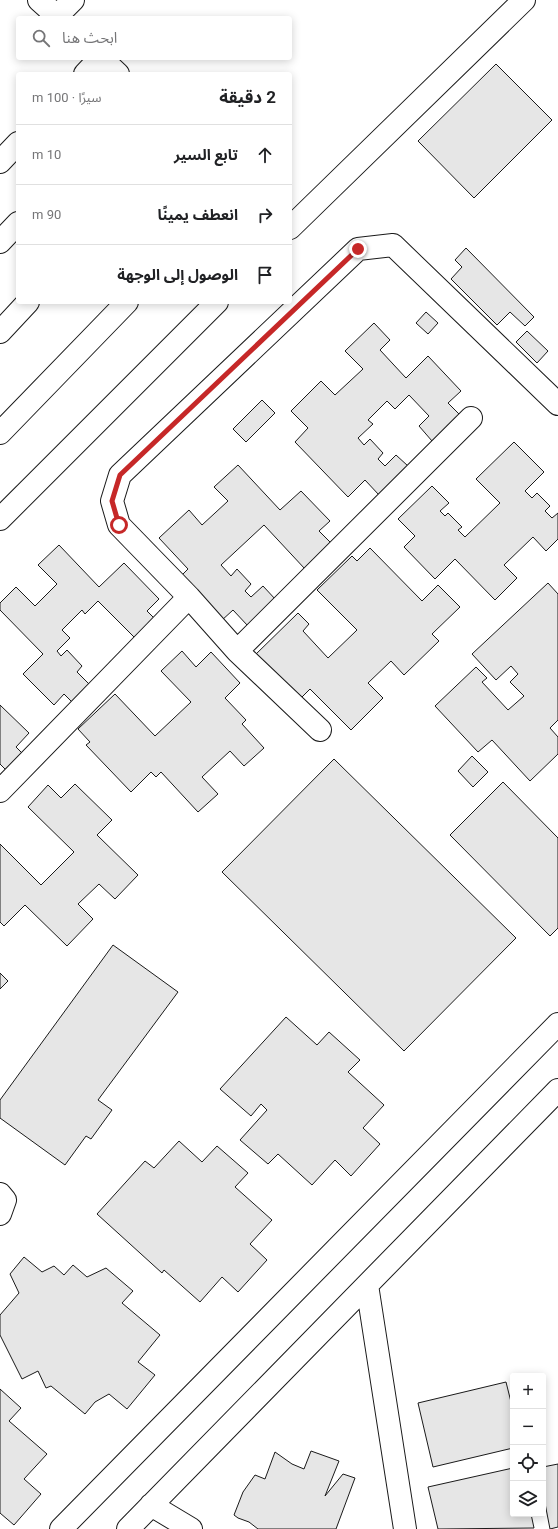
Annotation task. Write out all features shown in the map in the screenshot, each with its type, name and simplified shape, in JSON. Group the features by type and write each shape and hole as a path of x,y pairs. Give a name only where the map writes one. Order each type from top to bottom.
{"street":[{"path":"39,0 57,16"},
{"path":"59,16 73,0"},
{"path":"292,226 524,0"},
{"path":"87,72 99,60"},
{"path":"103,60 116,72"},
{"path":"0,162 16,145"},
{"path":"0,242 16,225"},
{"path":"320,730 237,651 189,597 119,525 112,501 120,475 358,249 393,245 558,404"},
{"path":"0,332 26,304"},
{"path":"0,433 124,304"},
{"path":"0,519 214,304"},
{"path":"237,651 471,418"},
{"path":"0,791 189,597"},
{"path":"61,1529 558,1024"},
{"path":"128,1529 558,1090"},
{"path":"0,1194 5,1200 0,1214"},
{"path":"367,1285 405,1529"},
{"path":"152,1505 191,1529"}],"building":[{"path":"496,64 552,120 474,198 418,141"},
{"path":"466,248 534,317 525,326 510,312 497,325 451,279 462,267 455,260"},
{"path":"426,312 438,323 428,334 416,323"},
{"path":"374,323 390,340 380,350 406,378 428,356 461,391 448,403 459,414 432,441 419,426 429,416 409,395 395,409 387,401 368,420 373,424 358,438 364,445 370,439 383,453 378,459 385,466 396,455 408,466 379,495 365,480 348,497 295,442 308,428 291,411 321,381 335,395 363,369 345,351"},
{"path":"527,331 548,351 537,363 516,342"},
{"path":"262,400 275,413 246,442 233,429"},
{"path":"514,442 544,472 525,491 532,498 537,493 550,506 545,511 552,518 558,513 558,539 546,551 533,537 504,565 517,578 495,600 455,559 435,579 404,547 415,536 398,519 432,486 449,503 440,511 445,516 448,513 462,527 458,530 465,537 500,503 476,479"},
{"path":"238,465 280,510 301,491 330,521 319,531 332,544 305,569 264,525 221,565 231,576 237,569 251,584 245,591 251,597 263,586 276,600 248,626 233,610 221,621 180,577 188,569 159,538 189,510 202,525 228,501 214,487"},
{"path":"59,545 99,587 124,563 159,599 147,611 159,623 139,642 98,601 85,614 82,610 62,630 70,638 57,651 61,656 67,650 82,666 77,672 94,689 76,706 64,694 54,705 23,674 43,654 0,610 0,603 16,587 35,606 57,584 38,565"},
{"path":"370,548 422,601 438,585 460,607 432,634 439,641 404,675 391,661 368,683 383,698 351,730 310,689 298,701 254,656 298,613 309,624 303,631 328,658 357,630 317,590 352,556 357,561"},
{"path":"548,583 558,594 558,720 550,728 558,737 558,754 530,781 492,740 478,752 435,706 476,667 487,678 482,682 508,710 524,696 510,682 518,674 511,666 496,680 472,654"},
{"path":"182,651 196,667 211,652 240,683 225,698 246,720 242,724 264,748 244,766 230,751 202,777 218,794 198,812 161,772 156,777 151,772 131,792 86,745 90,742 78,729 115,694 155,736 191,702 161,671"},
{"path":"0,705 29,733 16,747 27,758 11,775 0,764"},
{"path":"472,756 488,772 473,787 458,771"},
{"path":"334,759 516,938 404,1051 222,872"},
{"path":"503,782 558,838 558,928 550,936 450,835"},
{"path":"75,784 112,820 97,835 138,875 115,899 99,884 78,904 93,919 67,946 25,905 4,926 0,922 0,844 41,885 74,852 28,807 48,785 61,798"},
{"path":"113,945 178,992 98,1100 112,1110 91,1139 86,1136 65,1165 0,1118 0,1100"},
{"path":"0,973 8,981 0,989"},
{"path":"286,1017 317,1045 329,1032 360,1060 348,1072 384,1105 363,1128 380,1144 351,1176 335,1160 312,1185 278,1154 268,1164 240,1140 267,1110 261,1104 251,1116 220,1089"},
{"path":"179,1141 202,1162 217,1146 248,1173 235,1187 272,1220 250,1244 267,1260 238,1292 222,1277 200,1302 164,1270 162,1273 97,1214 145,1161 154,1168"},
{"path":"24,1257 42,1272 54,1266 64,1275 73,1265 87,1277 106,1268 133,1291 122,1303 160,1335 138,1362 155,1375 127,1409 109,1394 95,1402 85,1414 51,1386 46,1388 38,1371 22,1379 0,1335 0,1315 19,1293 10,1274"},
{"path":"506,1382 510,1398 510,1449 433,1467 418,1403"},
{"path":"0,1389 21,1408 9,1421 47,1454 24,1479 41,1494 14,1525 0,1513"},
{"path":"311,1451 339,1461 325,1496 343,1474 355,1478 336,1529 258,1529 249,1522 234,1515 243,1492 255,1475 265,1479 275,1452 292,1464 304,1469"},
{"path":"558,1464 558,1527 550,1529 546,1508 546,1466"},
{"path":"510,1469 510,1517 532,1517 534,1528 438,1529 428,1487"}],"route":[{"path":"119,525 112,501 120,475 358,249"}]}
